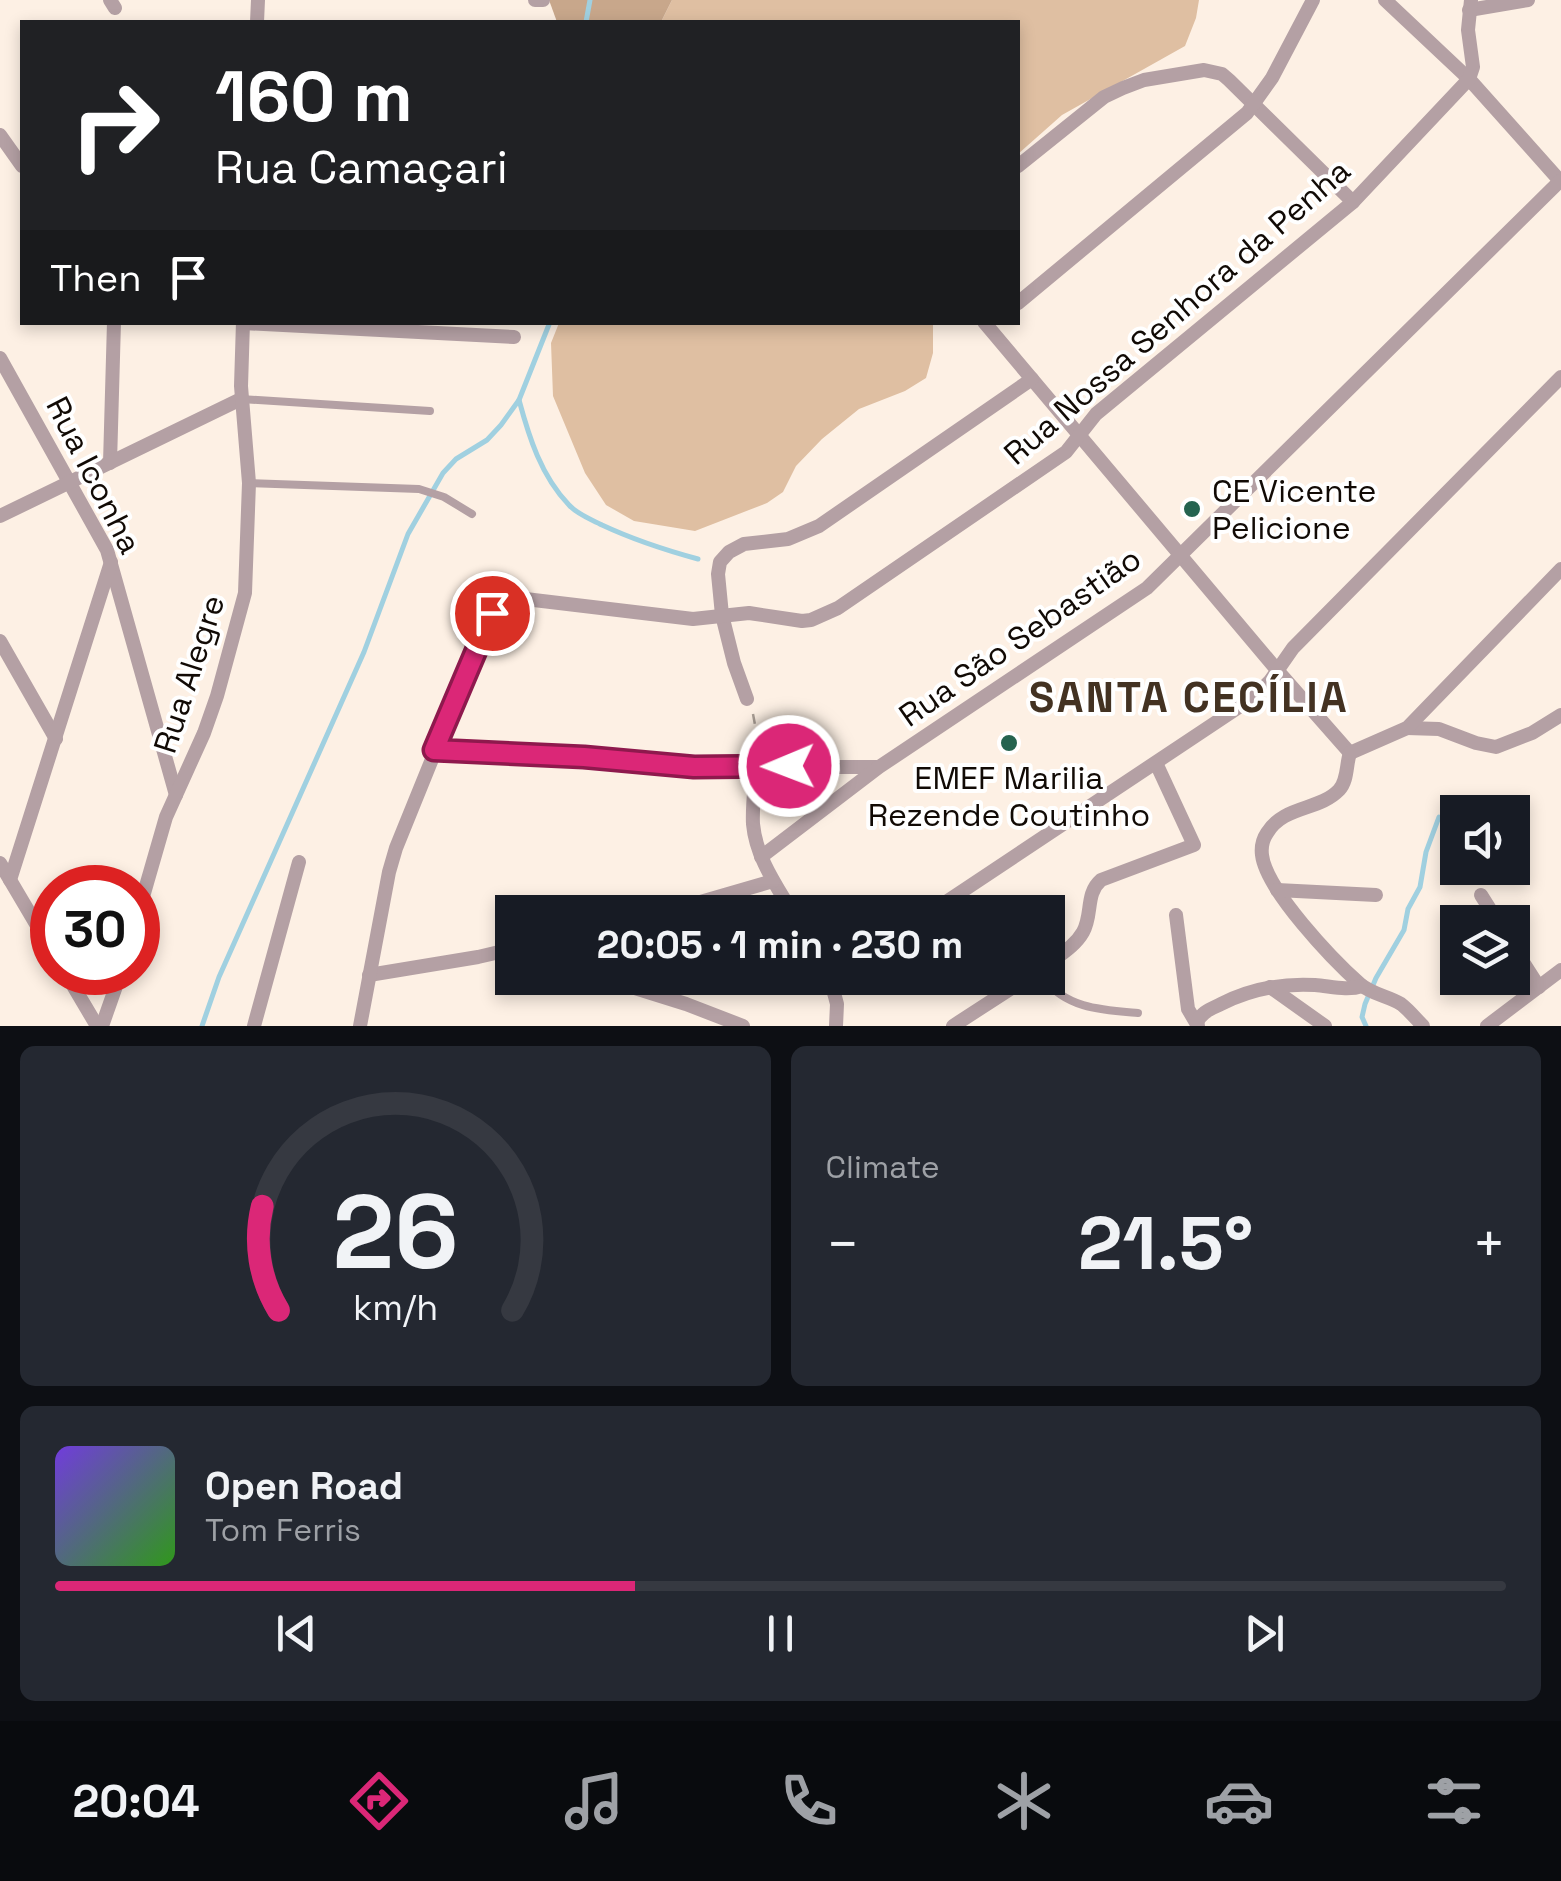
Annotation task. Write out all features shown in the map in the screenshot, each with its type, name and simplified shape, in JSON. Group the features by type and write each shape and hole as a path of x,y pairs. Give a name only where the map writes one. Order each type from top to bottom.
{"street":[{"path":"536,0 543,0"},
{"path":"1020,301 1236,123 1272,78 1313,0"},
{"path":"1385,0 1469,79 1561,182"},
{"path":"1469,79 1473,67 1468,30 1470,5 1528,0"},
{"path":"1020,164 1104,98 1144,80 1204,70 1222,74 1353,202"},
{"name":"Rua Nossa Senhora da Penha","path":"434,750 490,616 502,602 517,598 678,618 749,613 802,621 829,614 1066,452 1096,414 1353,202 1469,79"},
{"path":"0,135 20,163"},
{"name":"Rua São Sebastião","path":"762,857 879,767 1146,588 1561,182"},
{"path":"110,463 114,325"},
{"name":"Rua Alegre","path":"152,865 162,830 204,734 238,626 244,593 249,482 241,400 243,325"},
{"path":"279,325 514,338"},
{"path":"990,325 1276,670 1350,753"},
{"name":"Rua Iconha","path":"0,358 100,535 111,562 177,796"},
{"path":"957,895 1254,697 1293,648 1561,377"},
{"path":"747,699 722,615 718,574 722,558 744,544 788,538 819,526 1032,380"},
{"path":"0,516 241,400"},
{"path":"10,880 111,562"},
{"path":"1350,753 1407,728 1561,569"},
{"path":"0,642 56,739"},
{"path":"1407,728 1438,729 1496,747 1561,715"},
{"path":"360,1026 389,872 434,750 694,767 879,767"},
{"path":"1350,753 1339,790 1283,816 1266,834 1262,854 1277,890 1301,921 1362,986 1403,1006 1423,1026"},
{"path":"1065,951 1084,931 1090,895 1096,884 1194,845 1156,763"},
{"path":"756,768 753,823 762,857 782,895"},
{"path":"254,1026 299,862"},
{"path":"0,863 30,914"},
{"path":"725,895 773,881"},
{"path":"1277,890 1376,895"},
{"path":"1481,895 1487,905"},
{"path":"1176,916 1188,1009 1198,1024"},
{"path":"369,975 495,953"},
{"path":"1486,1026 1561,970"},
{"path":"1530,972 1540,987"},
{"path":"1198,1024 1200,1015 1215,1007 1270,987 1362,986"},
{"path":"1270,987 1325,1026"},
{"path":"80,995 100,1026"},
{"path":"100,1026 112,995"},
{"path":"657,995 743,1026"},
{"path":"835,995 836,1026"},
{"path":"953,1026 1001,995"}],"lane":[{"path":"241,400 430,411"},
{"path":"249,482 419,488 472,514"},
{"path":"1061,995 1087,1008 1138,1013"}],"path":[{"path":"747,699 758,741 756,768"}],"shaded area":[{"path":"549,0 672,0 662,20 556,20"},
{"path":"672,0 1199,0 1185,46 1062,115 1020,152 1020,20 662,20"},
{"path":"558,325 933,325 933,353 926,378 859,409 822,439 796,466 783,492 767,503 695,531 634,521 606,505 585,473 553,396 551,343"}],"waterway":[{"path":"586,20 590,0"},
{"path":"202,1026 219,977 364,652 408,534 443,473 456,459 487,440 519,400 549,325"},
{"path":"519,400 544,469 573,508 626,535 698,559"},
{"path":"1366,1026 1362,1017 1365,1004 1404,930 1439,817"}],"place":[{"name":"CE Vicente Pelicione","path":"1192,509"},
{"name":"EMEF Marilia Rezende Coutinho","path":"1009,743"}],"district":[{"name":"SANTA CECÍLIA","path":"1189,697"}],"route":[{"path":"492,613 434,750 694,767 789,766"}]}
